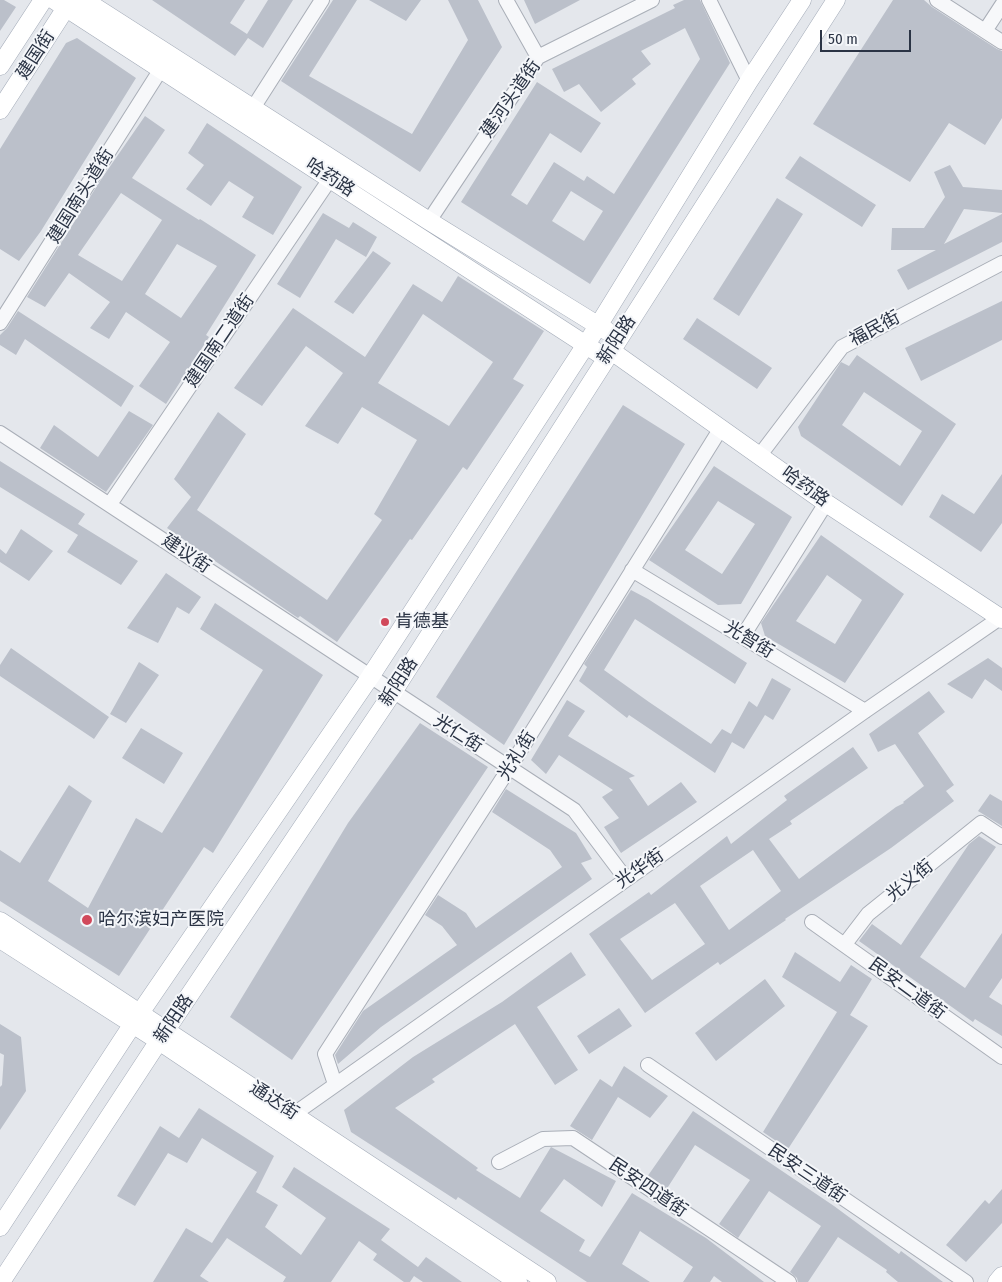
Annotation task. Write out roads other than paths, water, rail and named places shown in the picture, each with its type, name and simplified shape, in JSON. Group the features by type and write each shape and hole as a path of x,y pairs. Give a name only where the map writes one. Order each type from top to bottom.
{"main road":[{"name":"建国街","path":"0,66 44,0"},
{"name":"哈药路","path":"84,0 429,221 598,326 611,349"},
{"name":"新阳路","path":"0,1227 136,1018 370,678 598,326 802,0"},
{"name":"新阳路","path":"1,1282 162,1035 393,692 836,0"},
{"name":"建国街","path":"0,110 64,3"},
{"name":"哈药路","path":"64,3 161,69 585,344 611,349 826,502 1001,618"},
{"name":"通达街","path":"0,921 136,1018 288,1118 547,1282"},
{"name":"通达街","path":"0,939 136,1018"},
{"name":"通达街","path":"288,1118 518,1282"},
{"path":"997,1282 1002,1276"}],"street":[{"path":"253,108 322,0"},
{"path":"506,0 538,57"},
{"name":"建河头道街","path":"429,221 538,57 652,0"},
{"path":"709,0 750,81"},
{"path":"938,0 1002,42"},
{"path":"985,31 1002,5"},
{"name":"建国南头道街","path":"0,323 161,69"},
{"name":"建国南二道街","path":"110,504 330,179"},
{"name":"福民街","path":"760,455 842,347 1002,263"},
{"name":"光礼街","path":"335,1084 325,1054 510,767 721,428"},
{"name":"建议街","path":"0,433 110,504 370,678"},
{"path":"743,636 826,502"},
{"name":"光智街","path":"632,570 865,711"},
{"name":"光华街","path":"288,1118 865,711 1001,618"},
{"name":"光仁街","path":"370,678 574,810 626,879"},
{"name":"光义街","path":"845,944 868,914 981,824 1002,837"},
{"name":"民安二道街","path":"812,922 1002,1056"},
{"name":"民安三道街","path":"648,1066 966,1282"},
{"name":"民安四道街","path":"499,1162 543,1139 573,1138 789,1282"}],"place":[{"name":"肯德基","path":"385,622"},
{"name":"哈尔滨妇产医院","path":"87,920"}]}
